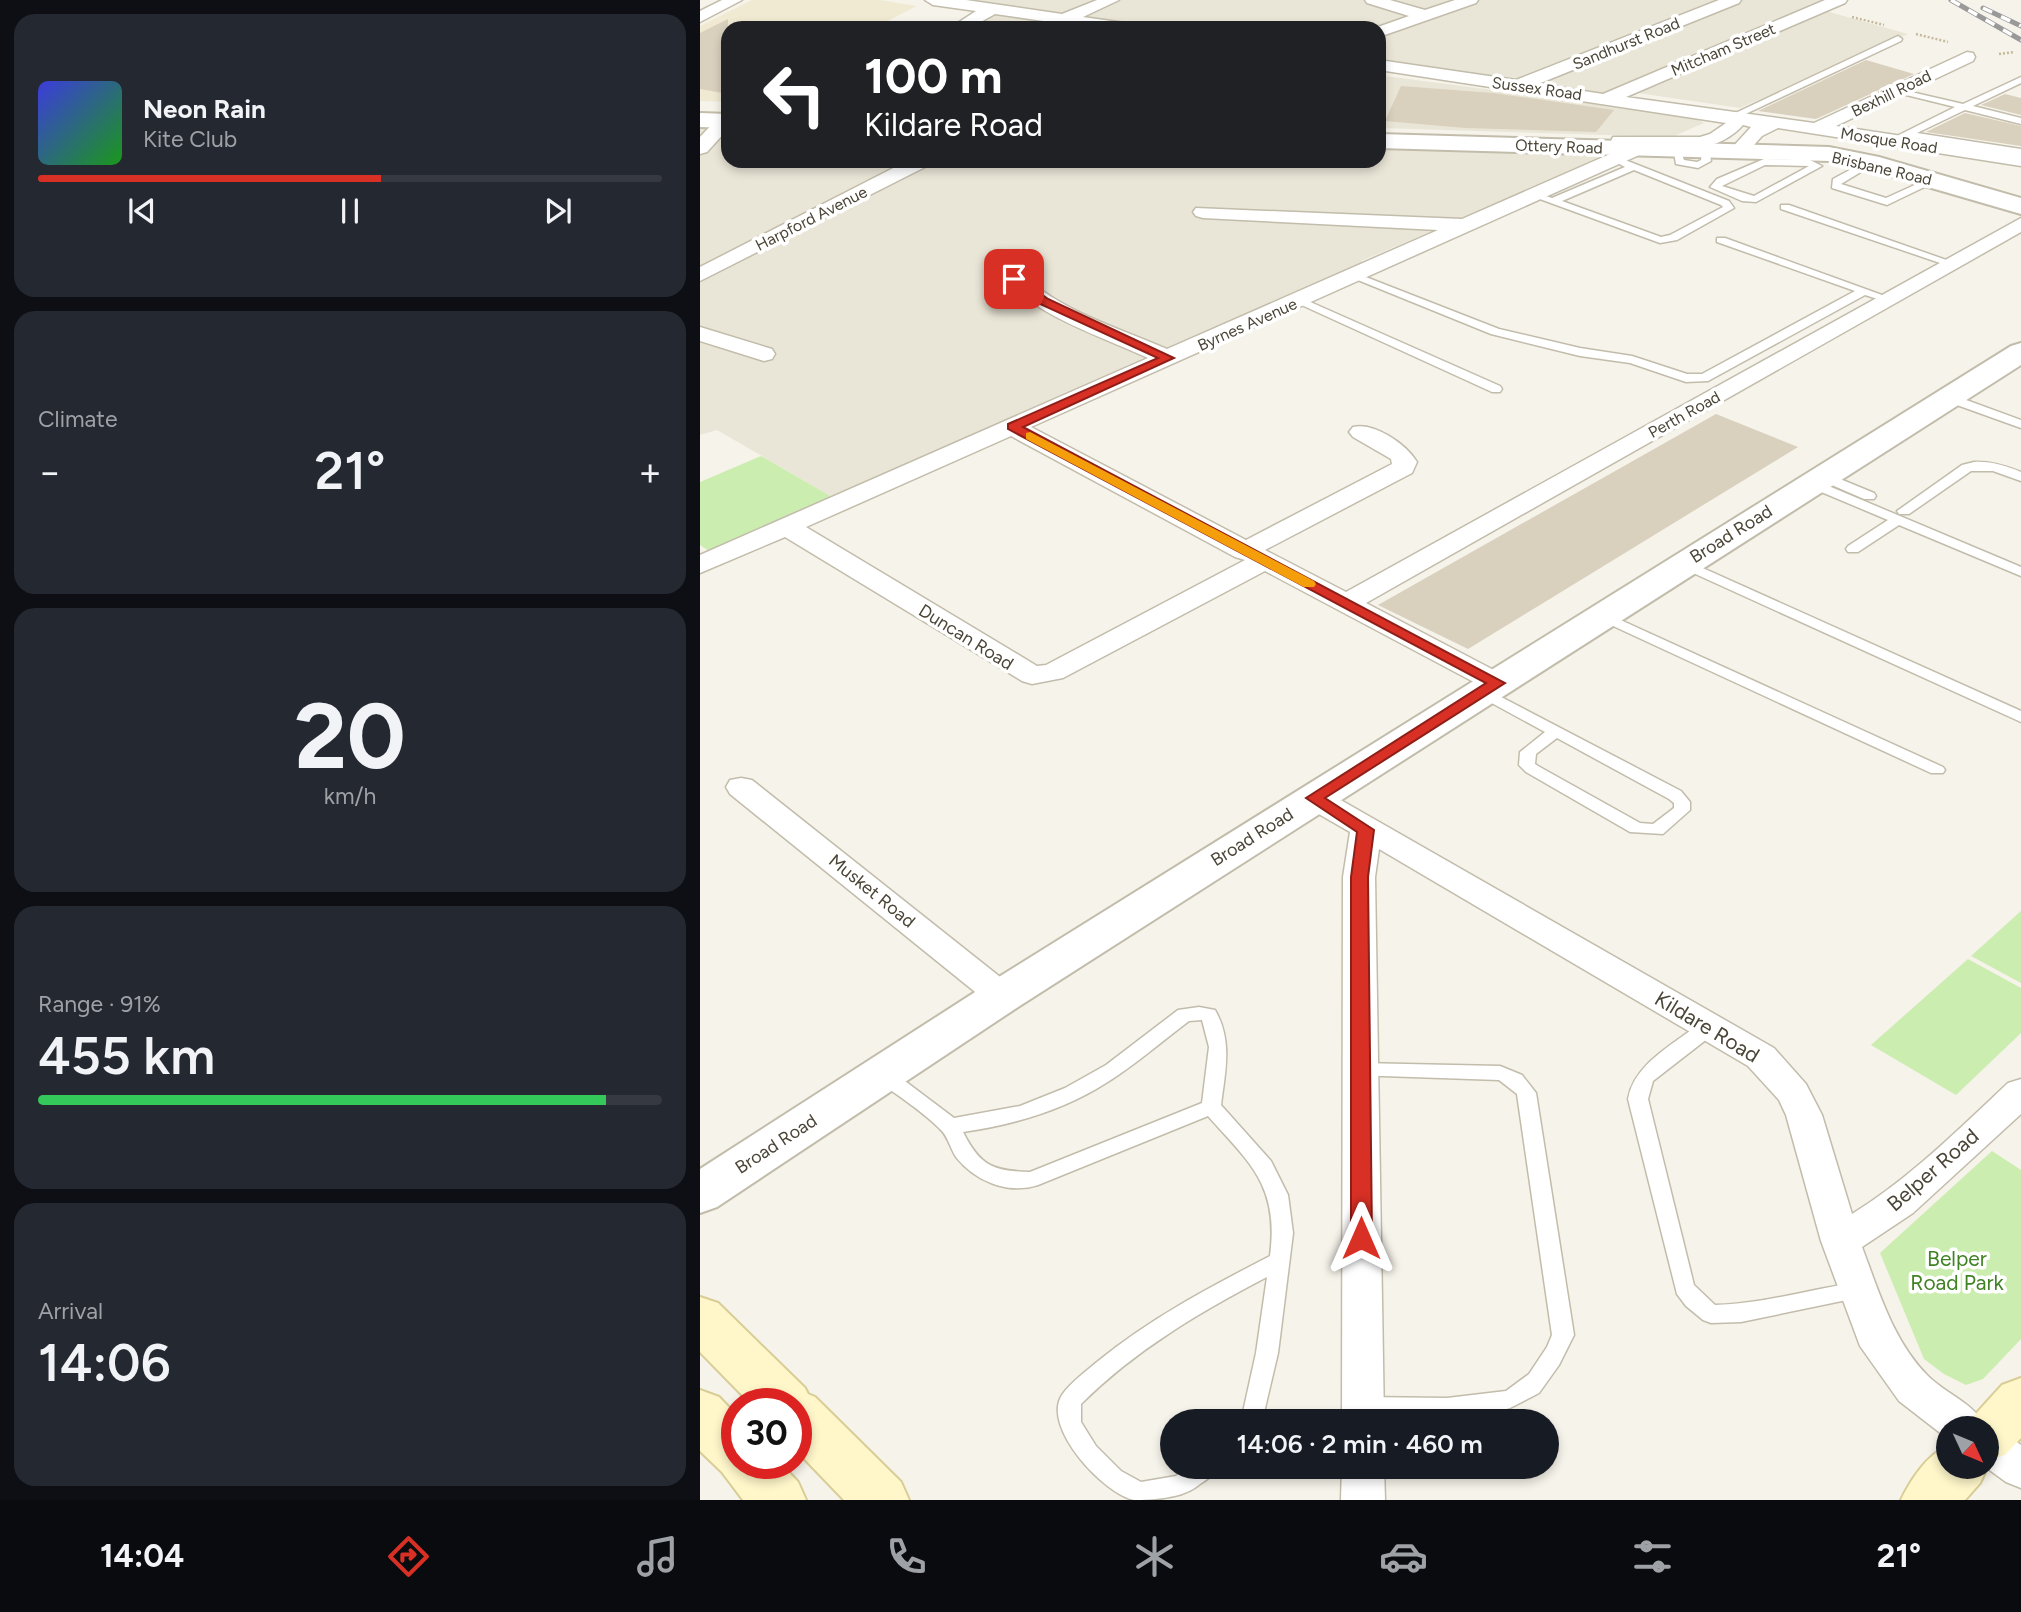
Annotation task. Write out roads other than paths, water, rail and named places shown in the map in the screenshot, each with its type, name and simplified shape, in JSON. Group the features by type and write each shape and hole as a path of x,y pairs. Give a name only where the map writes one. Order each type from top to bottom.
{"main road":[{"path":"700,1318 770,1388"},
{"path":"1999,1424 2021,1401"},
{"path":"700,1413 721,1436"},
{"path":"812,1429 881,1500"},
{"path":"759,1479 778,1500"},
{"path":"1929,1500 1948,1479"}],"street":[{"path":"700,17 734,0"},
{"path":"933,0 963,2 992,9 1077,21"},
{"path":"1063,19 1111,0"},
{"path":"1373,0 1426,16"},
{"path":"1386,30 1470,0"},
{"name":"Sandhurst Road","path":"1519,85 1733,0"},
{"name":"Mitcham Street","path":"1608,98 1839,0"},
{"path":"971,21 992,9"},
{"name":"Bexhill Road","path":"1815,141 1897,90 1967,57"},
{"name":"Sussex Road","path":"1386,66 1732,117 1764,142"},
{"path":"1553,146 1595,141 1677,146 1714,141 1729,132 1732,117"},
{"path":"700,120 721,120"},
{"path":"700,148 721,126"},
{"name":"Mosque Road","path":"1815,141 1900,138 2021,159"},
{"name":"Ottery Road","path":"1386,141 1553,146 1628,158 1677,146 1706,150 1739,150"},
{"name":"Brisbane Road","path":"1739,150 1764,142 1815,141 1870,162 2021,206"},
{"name":"Byrnes Avenue","path":"700,565 1467,226 1543,199 1628,158"},
{"name":"Harpford Avenue","path":"700,275 908,168"},
{"path":"1203,212 1467,226"},
{"name":"Perth Road","path":"1346,603 2021,224"},
{"path":"1011,274 1026,290 1044,302 1168,358"},
{"path":"700,334 764,354"},
{"name":"Broad Road","path":"700,1194 1002,996 2021,352"},
{"path":"1013,427 1346,603 1490,688"},
{"name":"Duncan Road","path":"786,526 1032,675 1053,672 1403,468 1405,462 1400,454 1362,432"},
{"name":"Musket Road","path":"741,787 1002,996"},
{"name":"Kildare Road","path":"1314,798 1761,1057 1793,1093 1804,1115 1840,1241 1880,1346 1914,1389 1949,1416"},
{"path":"1362,1409 1359,877 1366,830"},
{"name":"Belper Road","path":"1840,1241 1900,1203 2021,1092"},
{"path":"1999,1453 2021,1469"},
{"path":"1363,1479 1363,1500"}],"lane":[{"path":"1732,117 1898,39"},
{"path":"1900,138 2021,80"},
{"path":"1897,90 2021,121"},
{"path":"1900,138 2021,152"},
{"path":"1764,142 1816,166 1756,199 1746,199 1716,187 1721,181 1764,142"},
{"path":"1543,199 1660,240 1673,238 1729,208 1725,203 1628,158"},
{"path":"1870,162 1837,181 1836,186 1887,202 1934,180"},
{"path":"1785,207 1950,263"},
{"path":"1721,240 1887,299"},
{"path":"1354,276 1494,332 1570,350 1632,360 1695,380 1714,373 1864,291"},
{"path":"1299,300 1496,389"},
{"path":"1947,397 2021,424"},
{"path":"1853,549 1967,468 1978,464 1990,465 2021,477"},
{"path":"1817,480 2021,560"},
{"path":"1901,515 2021,572"},
{"path":"1685,564 2021,717"},
{"path":"1603,616 1937,770"},
{"path":"1490,688 1555,732 1675,795 1682,802 1682,810 1657,830 1636,828 1532,769 1527,765 1528,752 1555,732"},
{"path":"950,1126 990,1122 1024,1112 1089,1084 1184,1015 1209,1015 1217,1026 1218,1038 1210,1107 1264,1166 1278,1195 1283,1233 1267,1353 1255,1409"},
{"path":"1709,1027 1646,1076 1640,1085 1638,1099 1684,1288 1693,1300 1711,1314 1741,1313 1806,1298 1859,1290"},
{"path":"1360,1070 1500,1073 1512,1077 1527,1093 1563,1335 1552,1361 1522,1394 1493,1403 1425,1409"},
{"path":"882,1074 950,1126 962,1150 979,1170 1001,1179 1031,1180 1210,1107"},
{"path":"1190,1479 1181,1485 1139,1492 1113,1478 1088,1454 1070,1424 1070,1401 1089,1380 1192,1306 1278,1261"}],"railway":[{"path":"1951,0 2021,40"},
{"path":"1983,8 2021,26"}],"park label":[{"name":"Belper Road Park","path":"1957,1271"}]}
